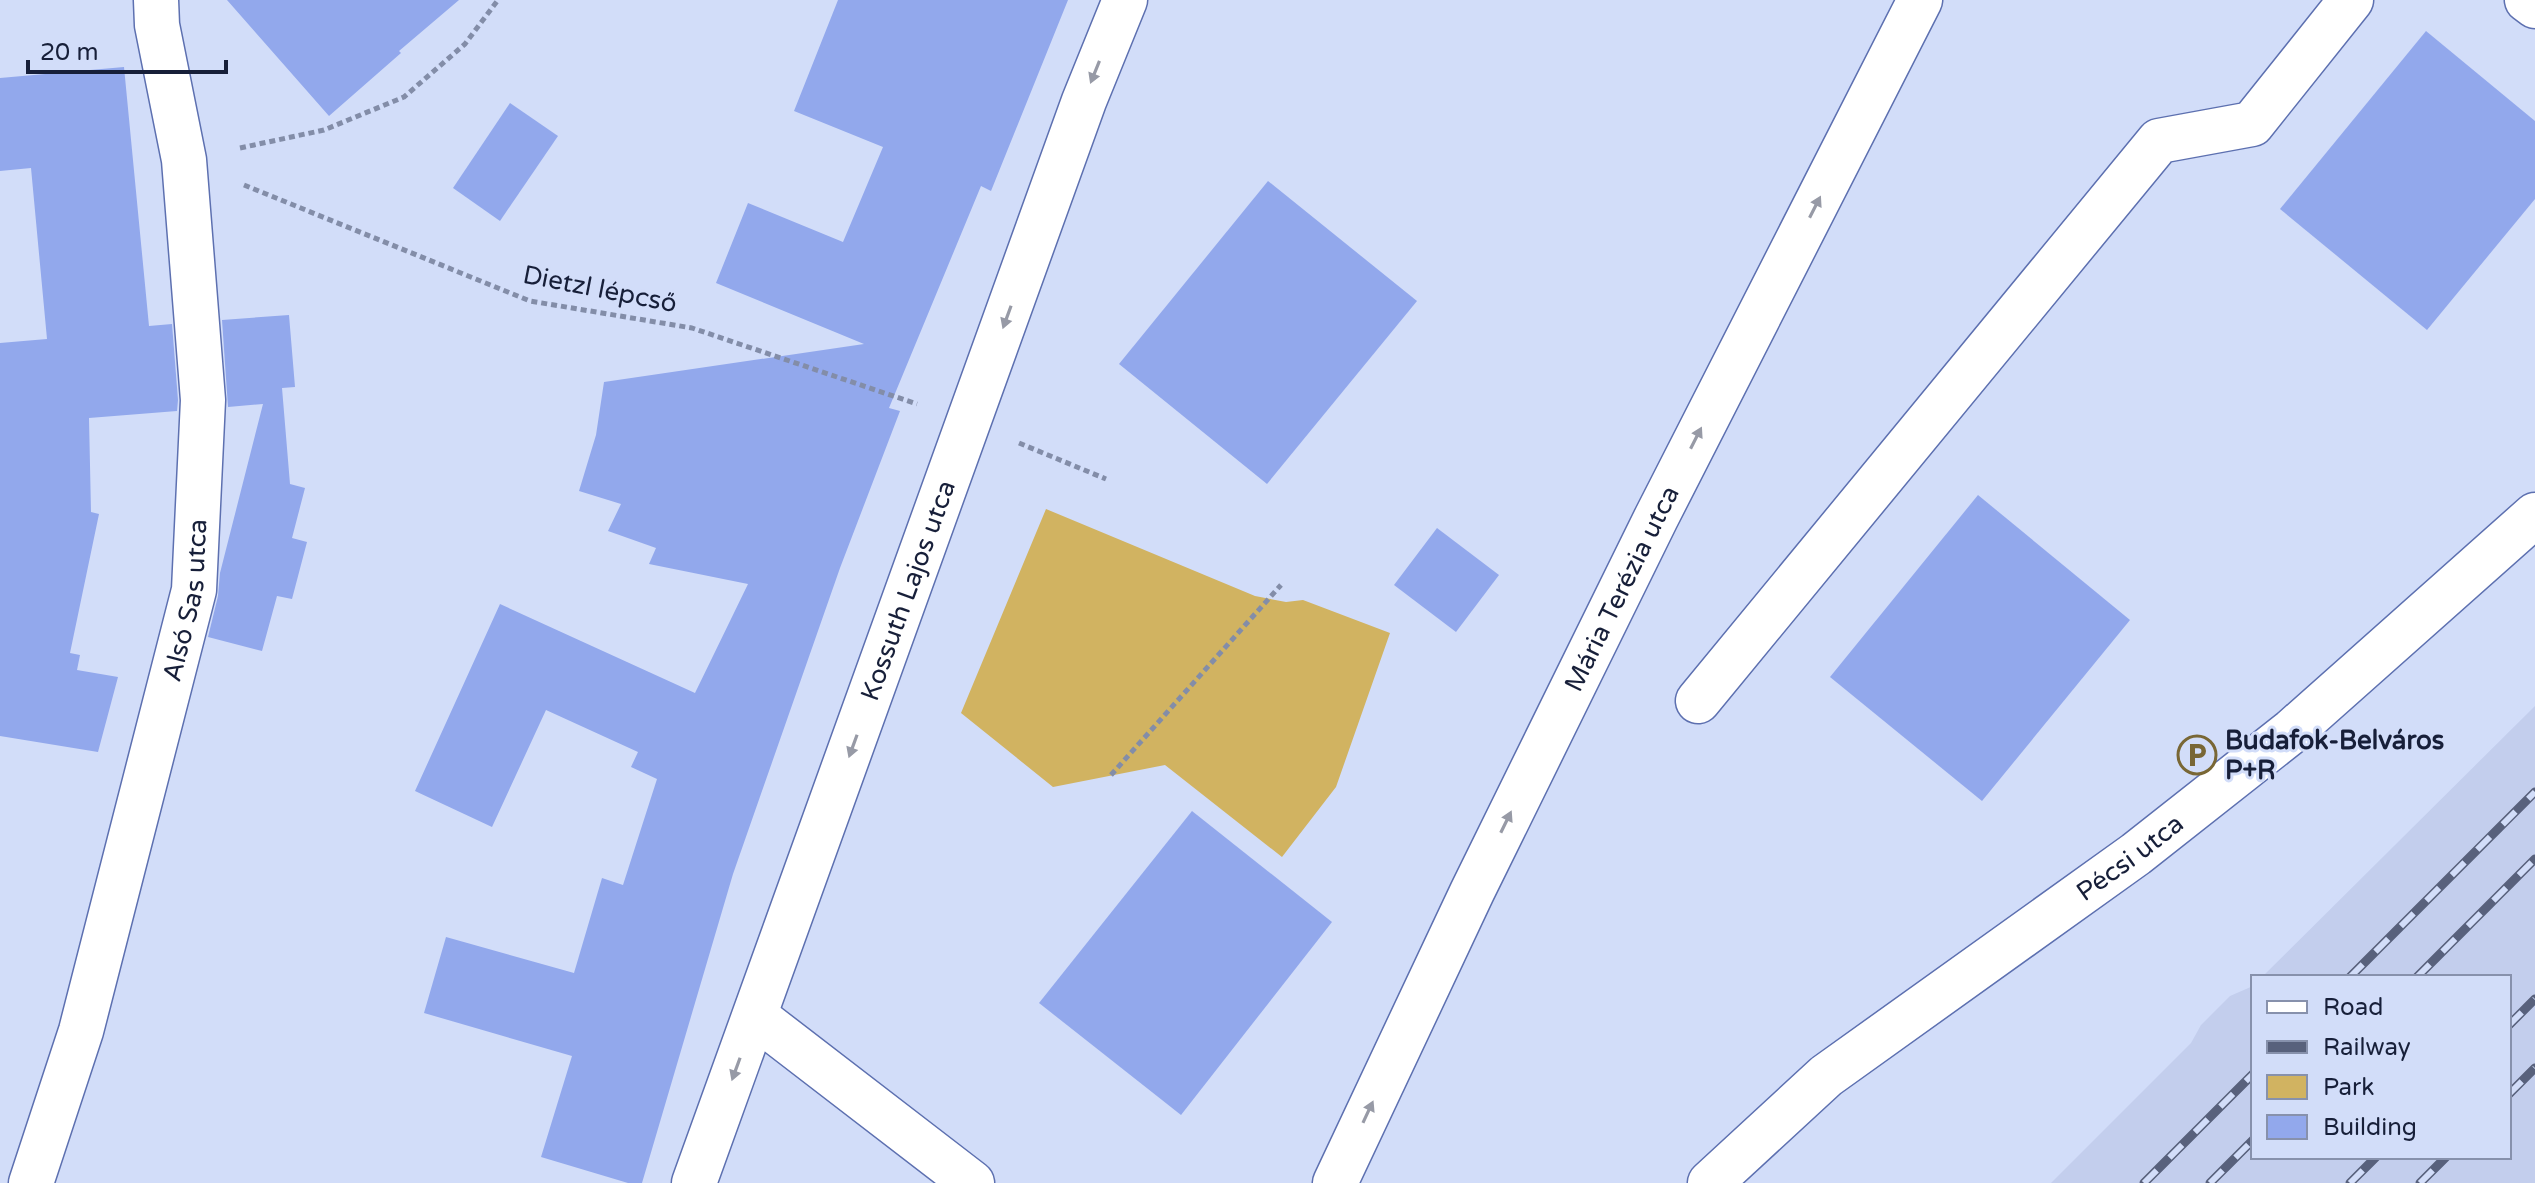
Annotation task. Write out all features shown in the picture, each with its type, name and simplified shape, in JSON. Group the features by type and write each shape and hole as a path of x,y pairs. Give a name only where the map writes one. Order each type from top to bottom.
{"street":[{"name":"Alsó Sas utca","path":"31,1183 81,1031 194,590 203,400 184,160 157,25 156,0"},
{"name":"Kossuth Lajos utca","path":"694,1183 1084,101 1125,0"},
{"name":"Mária Terézia utca","path":"1335,1183 1472,892 1656,518 1920,0"},
{"path":"1698,701 2159,141 2252,124 2351,0"},
{"path":"2527,0 2535,6"},
{"name":"Pécsi utca","path":"1710,1183 1826,1076 2136,854 2292,731 2535,515"},
{"path":"755,1016 972,1183"}],"path":[{"path":"184,160 324,130 404,97 465,44 498,0"},
{"name":"Dietzl lépcső","path":"184,160 530,301 692,328 969,422 1106,479"},
{"path":"1111,775 1281,585"}],"shaded area":[{"path":"2535,706 2535,1183 2051,1183 2191,1043 2201,1025 2230,996 2251,987 2251,1159 2511,1159 2511,975 2264,975"}],"green space":[{"path":"1046,509 1255,596 1286,602 1303,600 1390,633 1336,787 1282,857 1165,765 1053,787 961,713"}],"building":[{"path":"227,0 459,0 329,116"},
{"path":"838,0 1068,0 991,191 981,186 889,408 900,411 840,568 733,874 642,1183 628,1183 541,1157 572,1056 424,1013 446,937 574,973 602,878 623,885 657,779 631,767 638,752 546,710 492,827 415,791 500,604 695,693 748,584 649,564 656,548 608,531 621,504 579,491 596,435 604,382 864,344 716,283 748,203 843,242 883,147 794,111"},
{"path":"2426,31 2535,121 2535,199 2427,330 2280,209"},
{"path":"124,67 149,326 172,324 178,400 177,411 89,418 91,512 99,514 70,653 80,655 77,670 118,677 98,752 0,736 0,343 47,339 31,168 0,171 0,78"},
{"path":"510,103 558,136 500,221 453,188"},
{"path":"1268,181 1417,301 1267,484 1119,364"},
{"path":"289,315 295,387 282,388 290,484 305,488 292,538 307,542 292,599 277,596 262,651 208,637 220,573 263,404 228,407 222,320"},
{"path":"1978,495 2130,620 1982,801 1830,677"},
{"path":"1437,528 1499,575 1456,632 1394,585"},
{"path":"1192,811 1332,922 1181,1115 1039,1003"}],"railway":[{"path":"2352,975 2535,792"},
{"path":"2419,975 2535,859"},
{"path":"2511,1023 2535,999"},
{"path":"2511,1092 2535,1068"},
{"path":"2144,1183 2251,1076"},
{"path":"2210,1183 2251,1142"},
{"path":"2350,1183 2374,1159"},
{"path":"2420,1183 2444,1159"}],"place":[{"name":"Budafok-Belváros P+R","path":"2197,755"}]}
